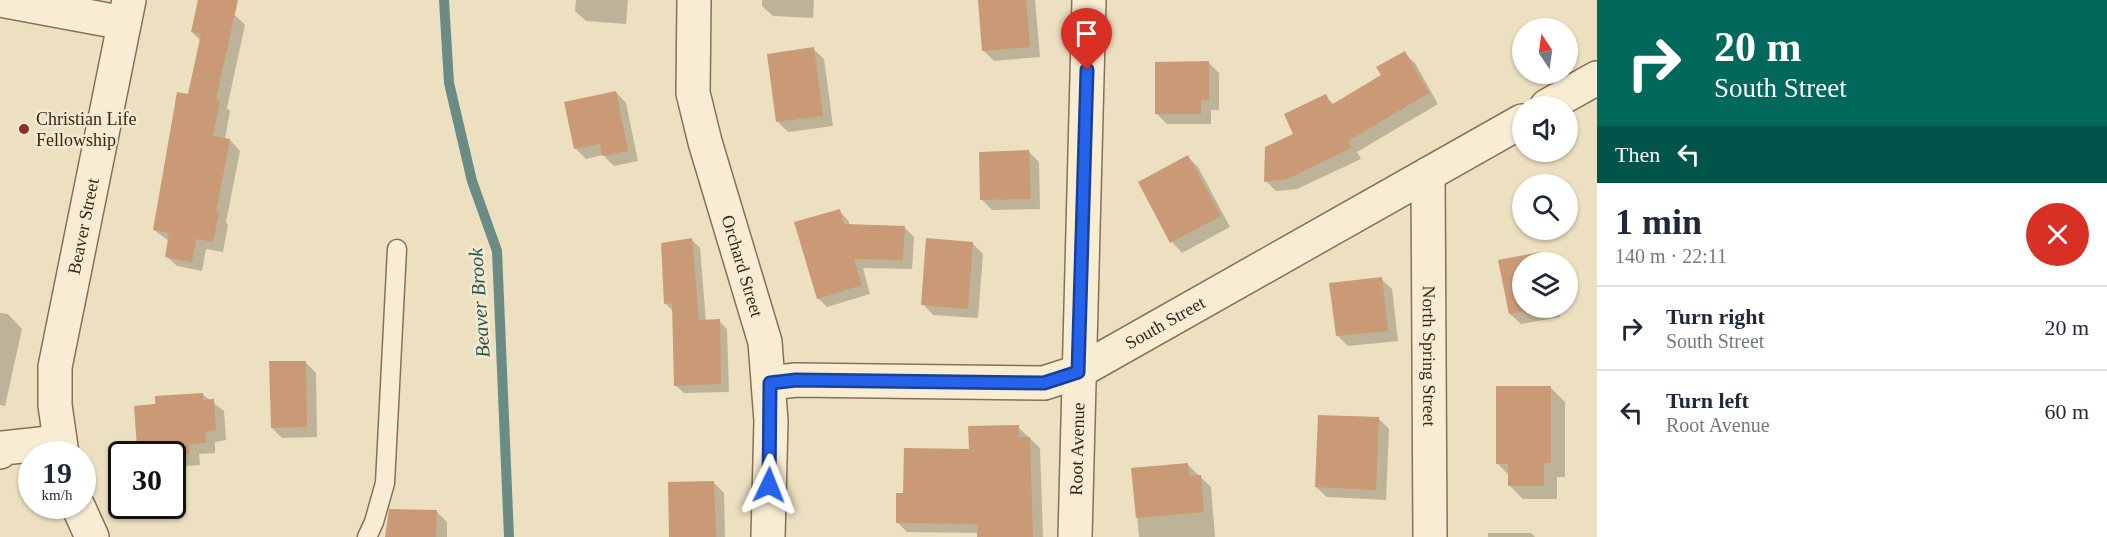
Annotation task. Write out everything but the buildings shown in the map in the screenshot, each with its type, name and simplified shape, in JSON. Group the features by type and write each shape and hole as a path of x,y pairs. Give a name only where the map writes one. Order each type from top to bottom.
{"street":[{"path":"0,0 126,11"},
{"name":"Orchard Street","path":"694,0 693,93 705,142 765,342 770,383 768,537"},
{"name":"Root Avenue","path":"1075,537 1089,0"},
{"name":"Beaver Street","path":"60,441 55,367 126,11"},
{"path":"1565,96 1597,78"},
{"name":"South Street","path":"770,383 796,380 1044,383 1078,372 1512,127"},
{"name":"North Spring Street","path":"1428,174 1430,537"},
{"path":"1,449 18,449"},
{"path":"84,519 92,537"}],"lane":[{"path":"366,537 386,483 397,249"}],"waterway":[{"name":"Beaver Brook","path":"444,0 449,83 472,181 497,251 509,537"}],"place":[{"name":"Christian Life Fellowship","path":"24,129"}],"route":[{"path":"769,485 770,383 796,380 1044,383 1078,372 1087,70"}]}
